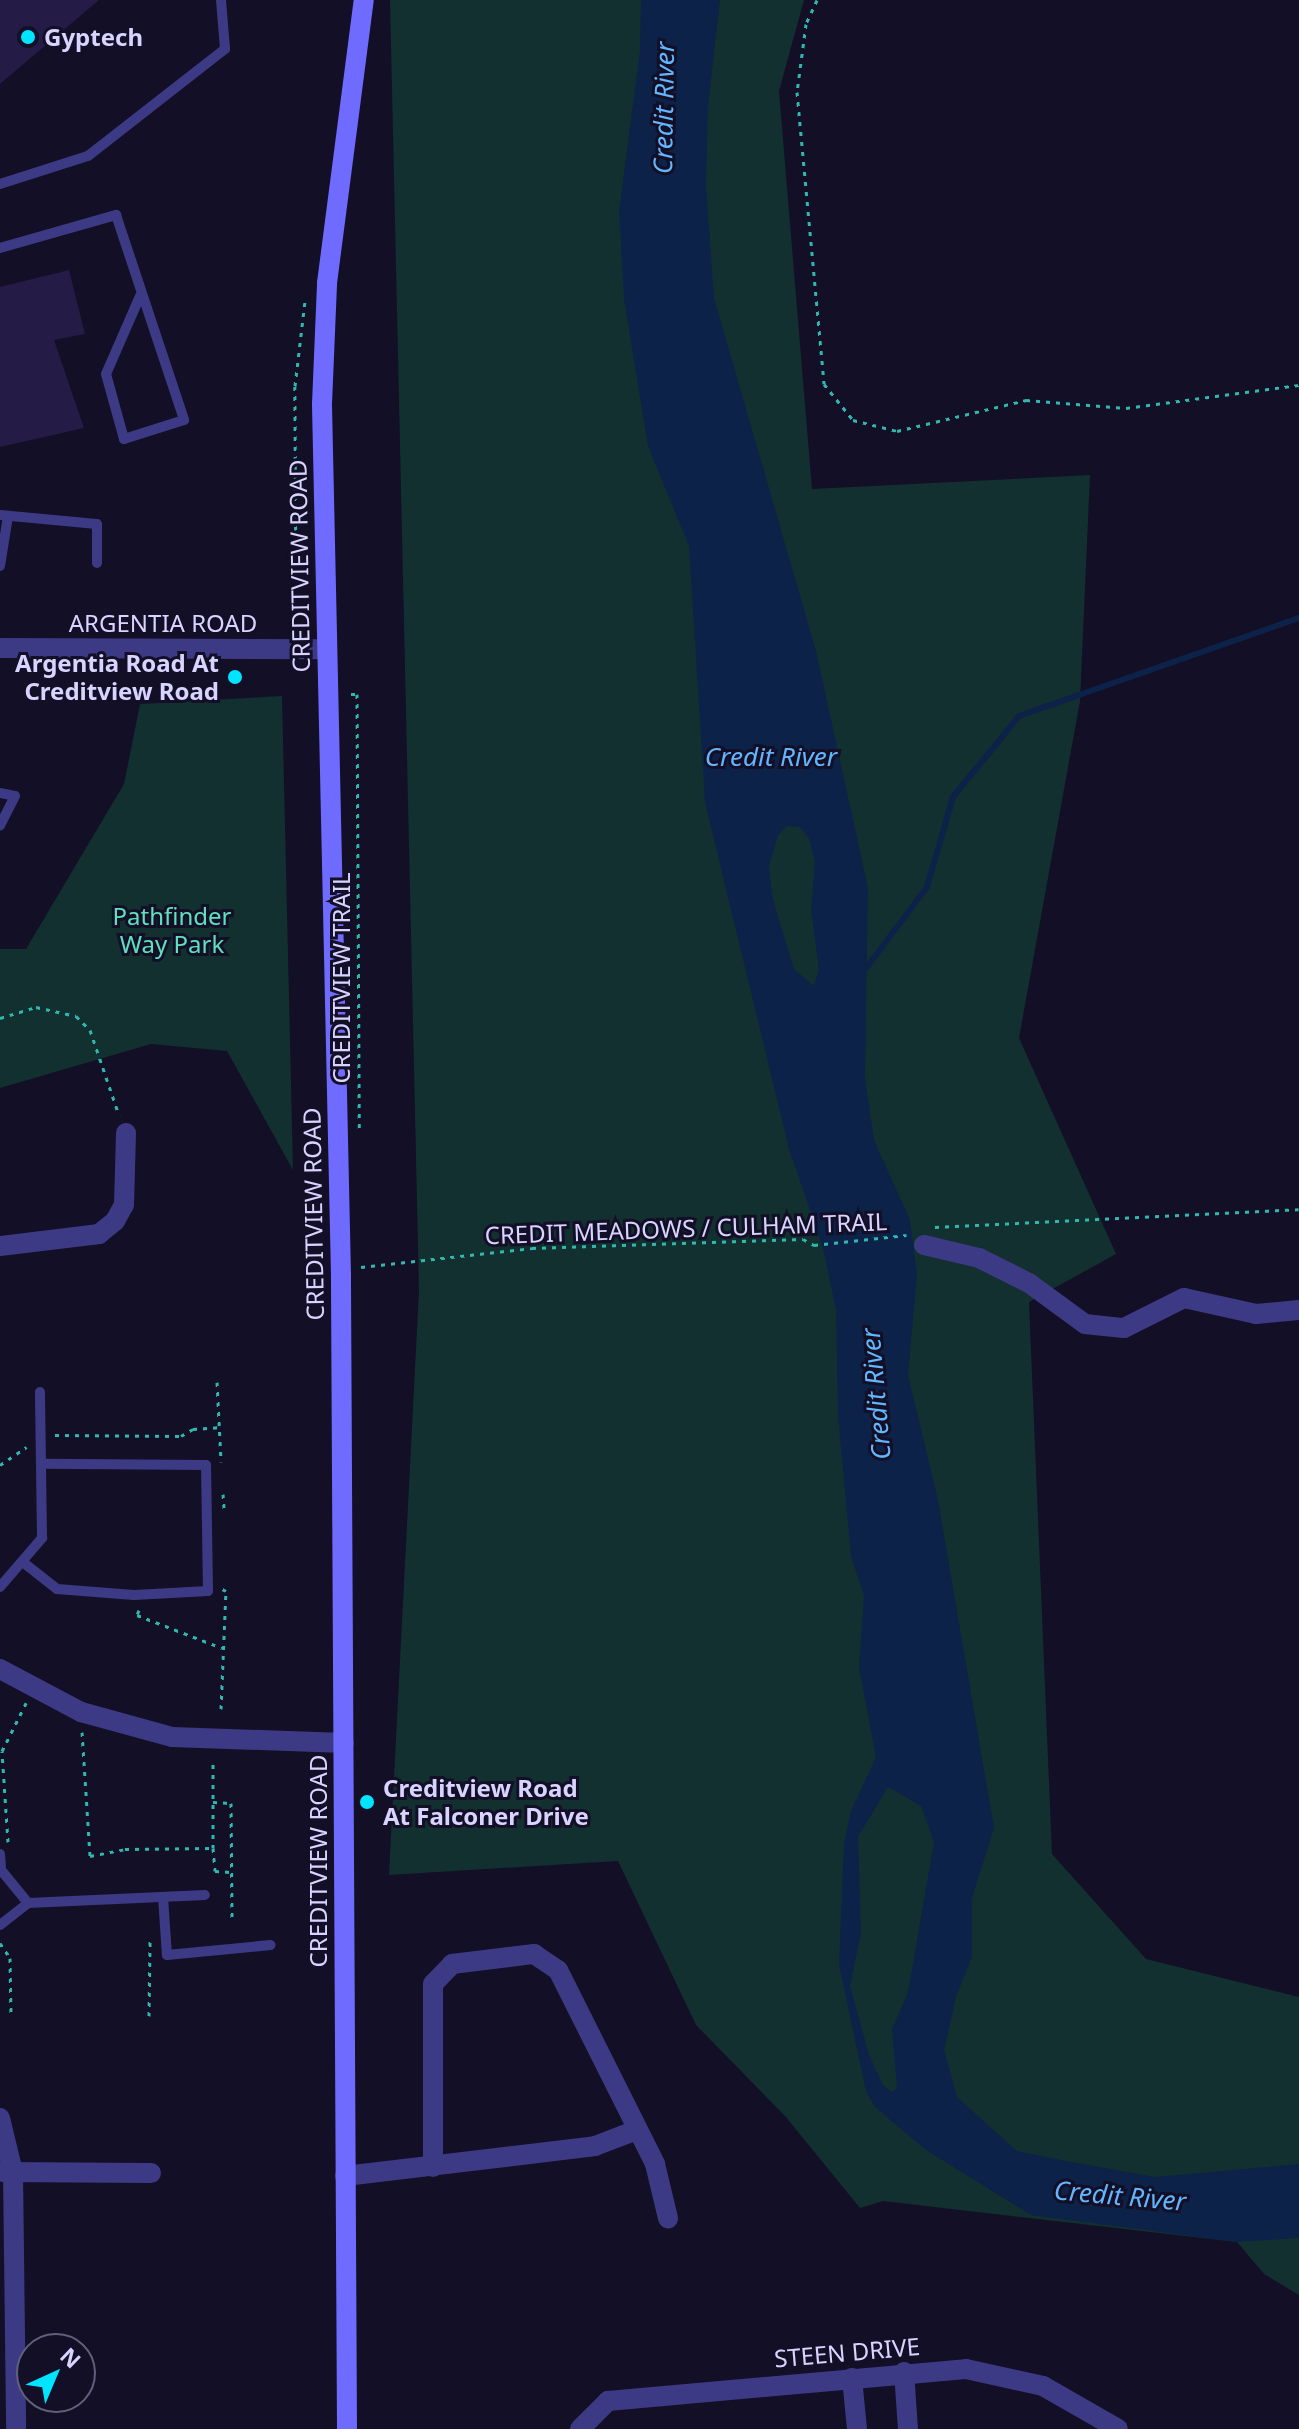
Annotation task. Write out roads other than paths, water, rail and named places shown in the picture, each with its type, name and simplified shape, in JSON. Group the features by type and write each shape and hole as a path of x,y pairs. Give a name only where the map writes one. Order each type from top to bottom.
{"main road":[{"name":"CREDITVIEW ROAD","path":"347,2429 341,1276 322,404 327,283 364,0"}],"street":[{"name":"ARGENTIA ROAD","path":"0,648 325,649"},
{"path":"0,1246 99,1234 115,1221 124,1205 126,1133"},
{"path":"923,1235 1029,1283 1085,1324 1124,1328 1184,1298 1256,1314 1299,1310"},
{"path":"0,1669 81,1712 158,1734 213,1742 344,1743"},
{"path":"433,2167 432,1989 441,1972 462,1962 534,1954 551,1961 655,2164 668,2218"},
{"path":"0,2118 7,2172 16,2429"},
{"path":"345,2176 595,2146 637,2130"},
{"path":"7,2172 151,2173"},
{"path":"904,2372 908,2429"},
{"name":"STEEN DRIVE","path":"580,2429 608,2401 904,2372 1004,2373 1043,2386 1118,2429"},
{"path":"852,2378 857,2429"}],"lane":[{"path":"0,184 88,156 225,49 221,0"},
{"path":"0,248 116,215 140,296 184,420 124,439 106,374 140,296"},
{"path":"0,566 4,515 97,524 97,563"},
{"path":"0,793 15,796 0,825"},
{"path":"0,1587 24,1563 42,1538 40,1392"},
{"path":"24,1563 57,1589 143,1595 208,1591 206,1465 43,1464"},
{"path":"0,1854 1,1870 28,1903"},
{"path":"0,1925 28,1903 205,1895"},
{"path":"163,1897 167,1955 271,1945"}],"water":[{"name":"Credit River","path":"641,0 720,0 708,107 706,186 714,298 816,651 868,888 865,1078 874,1140 910,1220 917,1274 908,1375 938,1500 994,1828 972,1898 972,1957 956,1997 944,2050 957,2097 1017,2151 1066,2161 1155,2177 1299,2164 1299,2238 1237,2242 1031,2215 926,2150 875,2107 866,2092 839,1964 844,1843 851,1811 876,1757 859,1667 864,1596 851,1556 838,1416 836,1310 823,1248 789,1149 705,802 689,546 648,446 624,299 619,211 640,51","holes":["787,826 800,827 809,838 815,861 811,910 819,969 814,986 794,969 773,900 769,867 778,835","888,1787 921,1806 934,1842 908,1992 892,2029 897,2088 892,2092 883,2085 869,2055 850,1986 861,1932 858,1837"]}],"waterway":[{"path":"867,967 927,887 953,797 1019,716 1299,618"}],"place":[{"name":"Gyptech","path":"28,37"},
{"name":"Argentia Road At Creditview Road","path":"235,677"},
{"name":"Creditview Road At Falconer Drive","path":"367,1802"}],"park label":[{"name":"Pathfinder Way Park","path":"172,930"}]}
